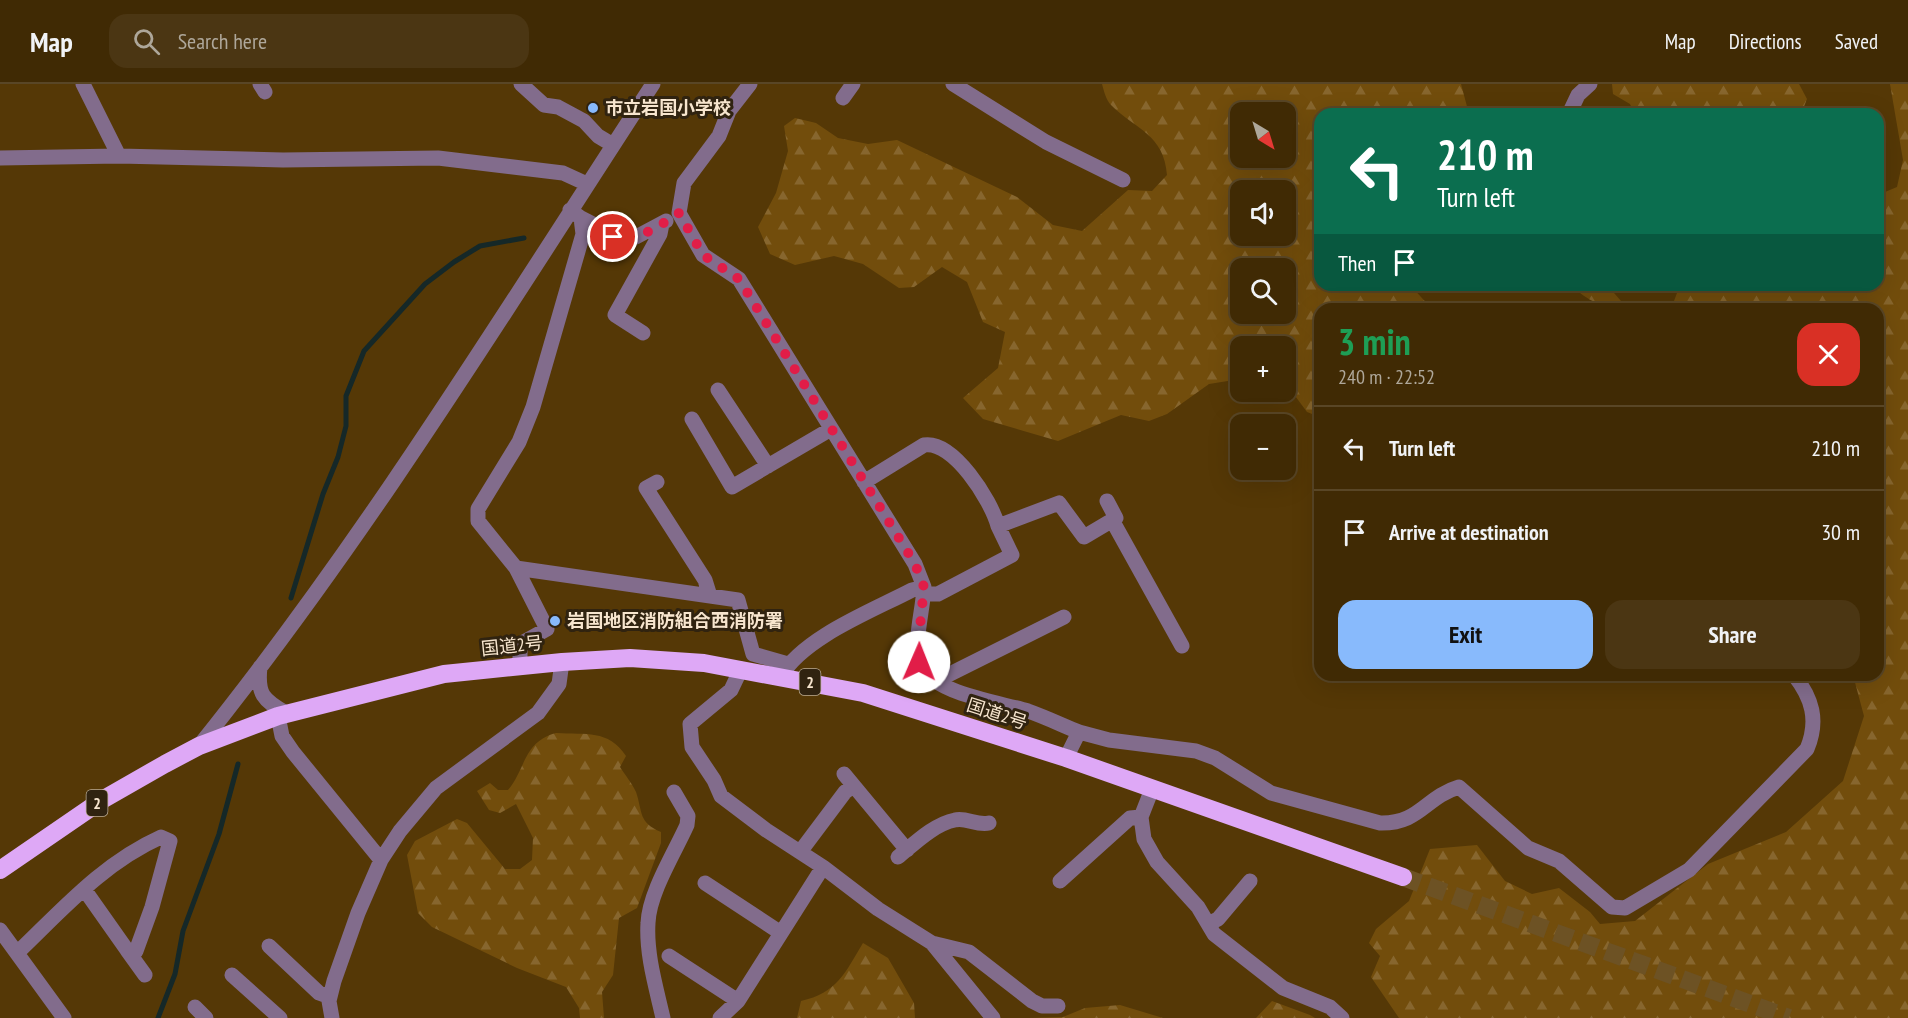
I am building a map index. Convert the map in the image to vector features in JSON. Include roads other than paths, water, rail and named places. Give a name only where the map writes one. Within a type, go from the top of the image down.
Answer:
[{"type":"highway","name":"国道2号","points":[[0,870],[102,800],[199,746],[282,715],[444,675],[562,662],[630,658],[704,663],[741,669],[784,670],[1066,758],[1403,877]]},
{"type":"street","points":[[83,84],[119,156]]},
{"type":"street","points":[[521,84],[544,105],[558,107],[584,121],[598,135],[613,145]]},
{"type":"street","points":[[199,746],[406,465],[576,214],[587,184],[653,84]]},
{"type":"street","points":[[750,84],[729,111],[719,136],[684,183],[679,213],[703,255],[739,279],[915,564],[924,590],[918,647],[919,662],[925,673],[939,683],[956,692],[1027,711],[1079,732],[1109,740],[1196,751],[1215,758],[1271,793],[1380,823],[1397,824],[1410,819],[1446,791],[1459,787],[1528,848],[1559,861],[1612,907],[1625,908],[1689,870],[1807,748],[1813,735],[1814,715],[1808,692],[1799,681]]},
{"type":"street","points":[[843,98],[853,84]]},
{"type":"street","points":[[953,84],[1046,142],[1123,180]]},
{"type":"street","points":[[1572,108],[1578,95],[1590,84]]},
{"type":"street","points":[[0,158],[119,156],[284,160],[438,158],[563,172],[587,184]]},
{"type":"street","points":[[576,214],[622,239],[636,237],[679,213]]},
{"type":"street","points":[[520,666],[520,644],[547,629],[516,568],[478,521],[478,509],[519,442],[533,407],[583,234],[576,214]]},
{"type":"street","points":[[644,333],[615,315],[660,234],[662,224]]},
{"type":"street","points":[[718,390],[768,466]]},
{"type":"street","points":[[692,419],[732,488],[831,429]]},
{"type":"street","points":[[516,568],[738,600],[753,654],[784,670],[806,646],[912,590],[924,590],[938,594],[1012,555],[998,526],[995,514],[972,477],[948,451],[931,444],[924,445],[864,482]]},
{"type":"street","points":[[657,482],[646,488],[705,580],[710,596]]},
{"type":"street","points":[[998,526],[1059,503],[1084,537],[1116,518],[1107,501]]},
{"type":"street","points":[[1112,520],[1182,646]]},
{"type":"street","points":[[939,683],[944,677],[1064,617]]},
{"type":"street","points":[[332,1018],[330,997],[358,913],[381,860],[400,831],[436,788],[538,713],[560,684],[562,662]]},
{"type":"street","points":[[260,666],[258,685],[267,702],[282,715],[282,736],[381,860]]},
{"type":"street","points":[[741,669],[731,690],[690,724],[692,747],[722,796],[878,909],[932,944],[993,1018]]},
{"type":"street","points":[[1066,758],[1079,732]]},
{"type":"street","points":[[800,852],[845,792],[849,780],[902,853],[934,829],[957,819],[982,825],[989,823]]},
{"type":"street","points":[[1152,789],[1141,817],[1144,839],[1157,862],[1191,899],[1223,944],[1283,988],[1330,1007],[1342,1018]]},
{"type":"street","points":[[663,1018],[648,949],[648,921],[653,900],[687,825],[688,816],[674,792]]},
{"type":"street","points":[[1060,881],[1130,818],[1141,817]]},
{"type":"street","points":[[17,952],[110,865],[139,846],[161,837],[170,841],[152,907],[136,951],[127,950]]},
{"type":"street","points":[[720,1018],[738,1001],[823,867]]},
{"type":"street","points":[[1208,924],[1218,919],[1250,881]]},
{"type":"street","points":[[705,883],[781,933]]},
{"type":"street","points":[[84,889],[146,975]]},
{"type":"street","points":[[0,930],[64,1018]]},
{"type":"street","points":[[932,944],[969,952],[1032,1002],[1042,1006],[1058,1006]]},
{"type":"street","points":[[269,946],[319,993],[330,997]]},
{"type":"street","points":[[669,956],[738,1001]]},
{"type":"street","points":[[232,975],[280,1018]]},
{"type":"street","points":[[195,1007],[206,1018]]},
{"type":"waterway","points":[[291,598],[323,494],[338,457],[346,426],[346,396],[364,351],[425,284],[454,262],[480,246],[524,238]]},
{"type":"waterway","points":[[158,1018],[175,974],[183,931],[219,834],[238,764]]},
{"type":"tunnel","points":[[1403,877],[1789,1018]]},
{"type":"place","name":"市立岩国小学校","points":[[593,108]]},
{"type":"place","name":"岩国地区消防組合西消防署","points":[[555,621]]}]
